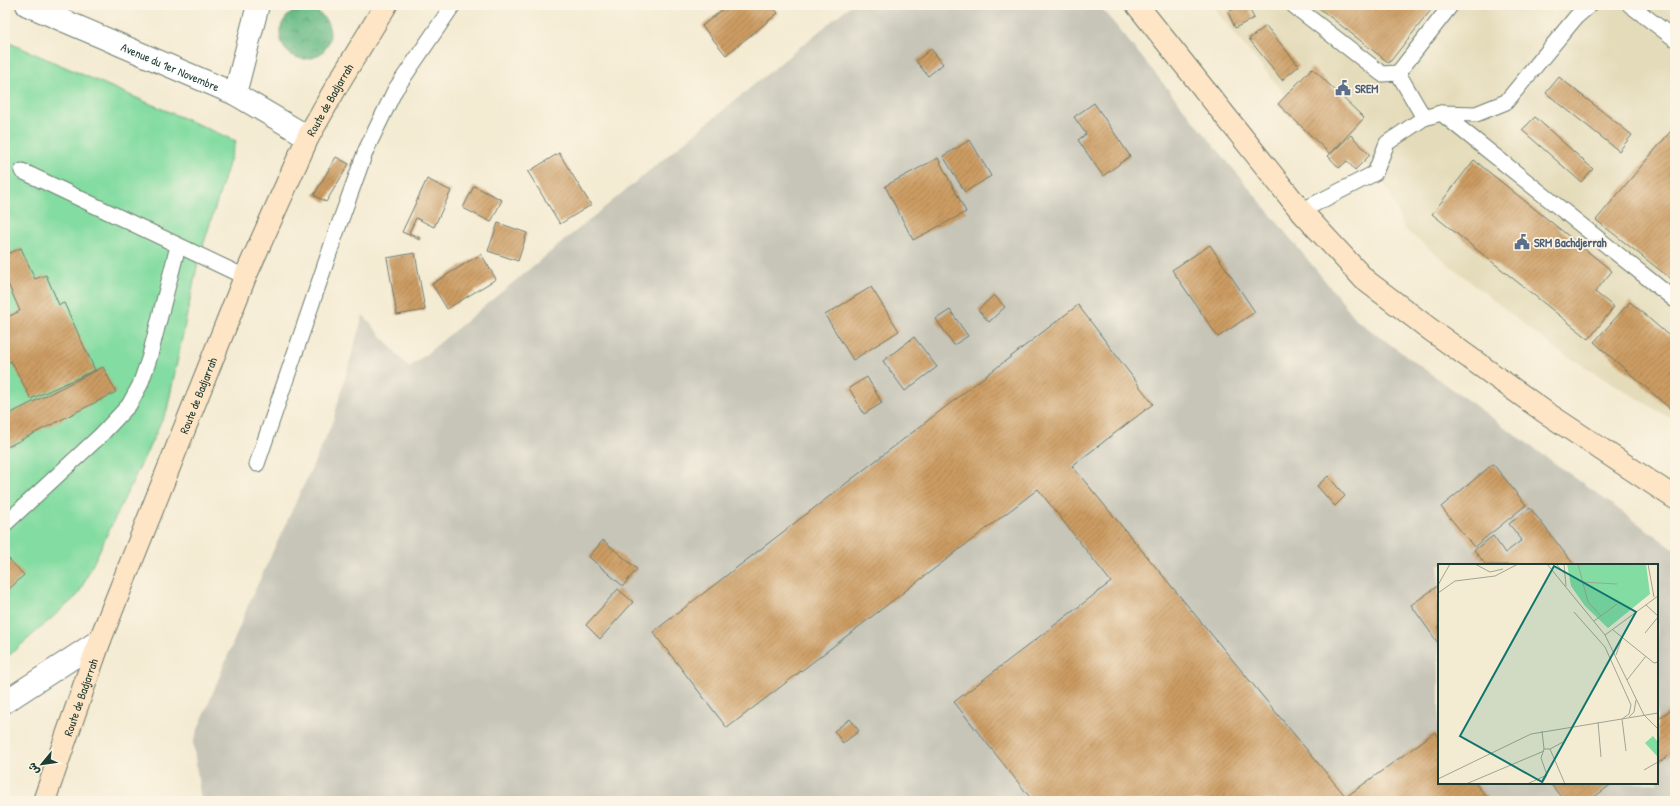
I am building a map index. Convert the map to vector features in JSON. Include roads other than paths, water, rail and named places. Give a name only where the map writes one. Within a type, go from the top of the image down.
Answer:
[{"type":"main road","name":"Route de Badjarrah","points":[[44,801],[100,640],[245,277],[308,137],[339,82],[386,5]]},
{"type":"main road","points":[[1137,5],[1301,211],[1365,280],[1431,330],[1539,407],[1675,498]]},
{"type":"street","name":"Avenue du 1er Novembre","points":[[27,5],[235,94],[308,137]]},
{"type":"street","points":[[235,94],[258,5]]},
{"type":"street","points":[[7,705],[100,640]]},
{"type":"lane","points":[[257,464],[366,150],[395,90],[453,5]]},
{"type":"lane","points":[[1293,5],[1382,74],[1398,73],[1451,5]]},
{"type":"lane","points":[[1301,211],[1375,172],[1387,143],[1424,118],[1441,113],[1476,114],[1506,102],[1576,17],[1590,5]]},
{"type":"lane","points":[[1630,5],[1675,39]]},
{"type":"lane","points":[[1398,73],[1424,118]]},
{"type":"lane","points":[[1441,113],[1675,300]]},
{"type":"lane","points":[[22,171],[245,277]]},
{"type":"lane","points":[[5,524],[100,436],[129,405],[140,385],[150,359],[178,246]]},
{"type":"place","name":"SREM","points":[[1343,88]]},
{"type":"place","name":"SRM Bachdjerrah","points":[[1522,242]]}]
